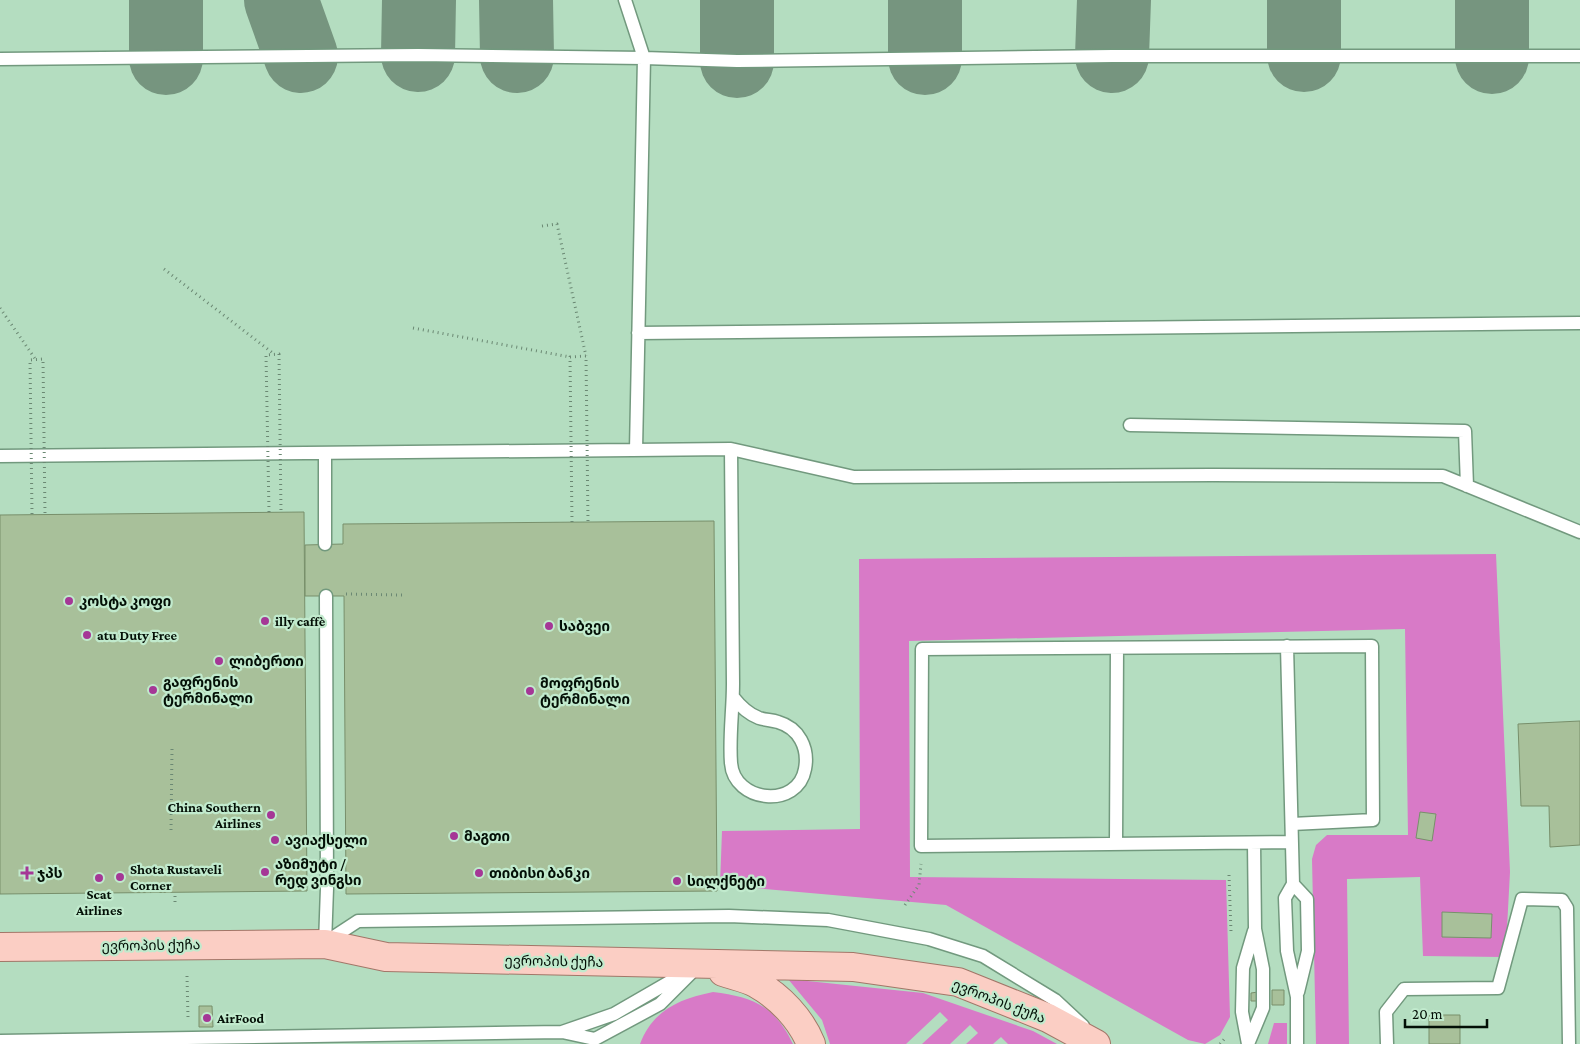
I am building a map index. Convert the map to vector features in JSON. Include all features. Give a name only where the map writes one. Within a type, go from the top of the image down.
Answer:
[{"type":"main road","name":"ევროპის ქუჩა","points":[[0,947],[325,944],[386,957],[853,967],[958,982],[1048,1018],[1096,1044]]},
{"type":"main road","points":[[700,964],[756,983],[786,1007],[805,1029],[811,1044]]},
{"type":"lane","points":[[625,0],[644,58],[636,450]]},
{"type":"lane","points":[[0,59],[418,55],[737,61],[1112,56],[1580,56]]},
{"type":"lane","points":[[638,333],[1580,323]]},
{"type":"lane","points":[[1130,425],[1465,432],[1467,486]]},
{"type":"lane","points":[[731,449],[733,697],[731,764],[734,777],[742,787],[753,794],[765,797],[778,796],[789,791],[799,783],[805,772],[805,747],[800,736],[785,725],[760,719],[750,714],[733,697]]},
{"type":"lane","points":[[0,456],[731,449],[854,478],[1212,475],[1444,476],[1580,532]]},
{"type":"lane","points":[[325,453],[326,544]]},
{"type":"lane","points":[[325,944],[327,888],[326,596]]},
{"type":"lane","points":[[1287,646],[1293,884],[1285,898],[1287,950],[1297,996],[1297,1044]]},
{"type":"lane","points":[[1292,824],[1373,820],[1372,646],[922,649],[920,846],[1292,842]]},
{"type":"lane","points":[[1116,843],[1117,648]]},
{"type":"lane","points":[[1248,1044],[1264,1008],[1263,968],[1255,929],[1254,843]]},
{"type":"lane","points":[[1293,884],[1307,899],[1308,951],[1297,996]]},
{"type":"lane","points":[[1387,1044],[1386,1012],[1404,989],[1498,988],[1522,899],[1562,900],[1567,908],[1574,950],[1569,1044]]},
{"type":"lane","points":[[325,944],[358,921],[729,916],[828,920],[929,939],[983,956],[1055,1000],[1104,1044]]},
{"type":"lane","points":[[1248,1044],[1242,1012],[1243,968],[1255,929]]},
{"type":"lane","points":[[562,1032],[614,1014],[700,964]]},
{"type":"lane","points":[[0,1042],[168,1042],[188,1038],[562,1032],[595,1039],[660,1004],[700,964]]},
{"type":"path","points":[[542,226],[557,224],[586,356],[588,522]]},
{"type":"path","points":[[164,269],[274,354],[278,354],[281,512]]},
{"type":"path","points":[[0,308],[36,360]]},
{"type":"path","points":[[413,328],[570,357],[586,356]]},
{"type":"path","points":[[269,512],[266,354],[274,354]]},
{"type":"path","points":[[570,357],[572,522]]},
{"type":"path","points":[[32,514],[30,360],[43,360],[45,514]]},
{"type":"path","points":[[346,594],[402,595]]},
{"type":"path","points":[[171,830],[172,749]]},
{"type":"path","points":[[905,905],[919,885],[920,846]]},
{"type":"path","points":[[175,892],[175,902]]},
{"type":"path","points":[[187,976],[188,1038]]},
{"type":"shaded area","points":[[1496,554],[1510,872],[1507,928],[1501,957],[1423,956],[1420,877],[1347,879],[1349,1044],[1316,1044],[1312,859],[1316,845],[1327,835],[1408,835],[1405,629],[909,641],[910,877],[1226,880],[1230,1017],[1220,1035],[1205,1044],[1188,1040],[946,905],[720,885],[722,831],[860,829],[859,559]],"holes":[[[1442,912],[1492,914],[1491,938],[1442,937]]]},
{"type":"shaded area","points":[[788,979],[923,993],[1033,1031],[1057,1044],[1008,1044],[1001,1037],[993,1044],[966,1044],[978,1033],[970,1025],[950,1044],[922,1044],[948,1020],[940,1012],[906,1044],[830,1044],[822,1020]]},
{"type":"shaded area","points":[[713,992],[740,997],[761,1006],[779,1021],[793,1044],[640,1044],[645,1032],[660,1014],[689,998]]},
{"type":"shaded area","points":[[1274,1023],[1287,1023],[1287,1044],[1268,1044]]},
{"type":"building","name":"გაფრენის ტერმინალი","points":[[304,512],[307,891],[0,894],[0,515]]},
{"type":"building","name":"მოფრენის ტერმინალი","points":[[714,521],[717,891],[346,894],[344,596],[305,596],[305,545],[343,544],[343,524]]},
{"type":"building","points":[[1580,721],[1580,845],[1550,847],[1549,806],[1521,806],[1518,724]]},
{"type":"building","points":[[1420,812],[1436,814],[1432,841],[1416,838]]},
{"type":"building","points":[[1442,912],[1492,914],[1491,938],[1442,937]]},
{"type":"building","points":[[1272,990],[1284,990],[1284,1005],[1272,1005]]},
{"type":"building","points":[[1258,992],[1258,1001],[1251,1001],[1251,993]]},
{"type":"building","points":[[199,1006],[212,1006],[213,1027],[199,1027]]},
{"type":"building","points":[[1429,1015],[1460,1015],[1460,1044],[1429,1044]]},
{"type":"taxiway","points":[[166,0],[166,58]]},
{"type":"taxiway","points":[[281,0],[301,56]]},
{"type":"taxiway","points":[[418,55],[419,0]]},
{"type":"taxiway","points":[[516,0],[517,56]]},
{"type":"taxiway","points":[[737,0],[737,61]]},
{"type":"taxiway","points":[[925,0],[925,58]]},
{"type":"taxiway","points":[[1112,56],[1114,0]]},
{"type":"taxiway","points":[[1304,0],[1304,55]]},
{"type":"taxiway","points":[[1492,0],[1492,57]]},
{"type":"place","name":"კოსტა კოფი","points":[[69,601]]},
{"type":"place","name":"illy caffè","points":[[265,621]]},
{"type":"place","name":"საბვეი","points":[[549,626]]},
{"type":"place","name":"atu Duty Free","points":[[87,635]]},
{"type":"place","name":"ლიბერთი","points":[[219,661]]},
{"type":"place","name":"გაფრენის ტერმინალი","points":[[153,690]]},
{"type":"place","name":"მოფრენის ტერმინალი","points":[[530,691]]},
{"type":"place","name":"China Southern Airlines","points":[[271,815]]},
{"type":"place","name":"მაგთი","points":[[454,836]]},
{"type":"place","name":"ავიაქსელი","points":[[275,840]]},
{"type":"place","name":"აზიმუტი / რედ ვინგსი","points":[[265,872]]},
{"type":"place","name":"ჯპს","points":[[27,873]]},
{"type":"place","name":"თიბისი ბანკი","points":[[479,873]]},
{"type":"place","name":"Shota Rustaveli Corner","points":[[120,877]]},
{"type":"place","name":"Scat Airlines","points":[[99,878]]},
{"type":"place","name":"სილქნეტი","points":[[677,881]]},
{"type":"place","name":"AirFood","points":[[207,1018]]}]
